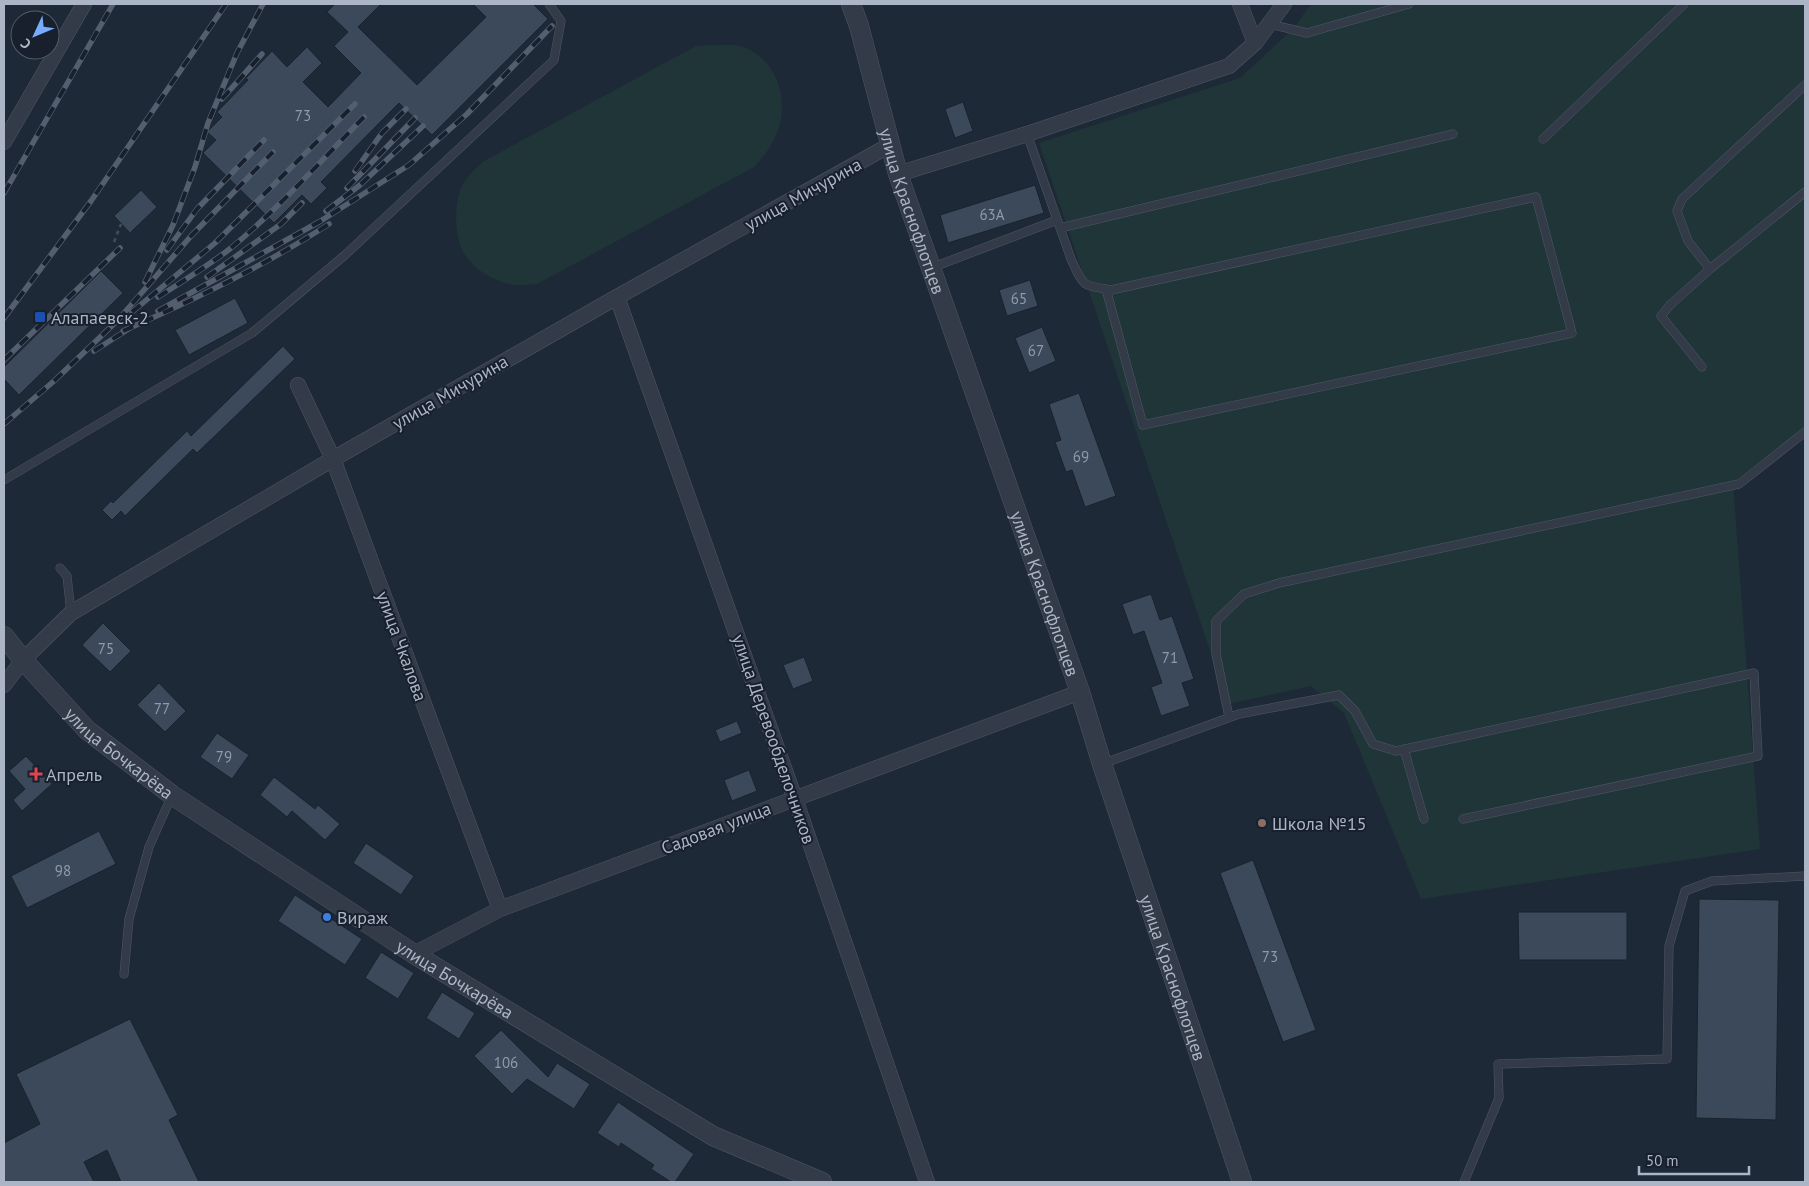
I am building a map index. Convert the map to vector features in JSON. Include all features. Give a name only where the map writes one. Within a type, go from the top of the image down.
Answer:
[{"type":"street","points":[[4,142],[84,4]]},
{"type":"street","name":"улица Краснофлотцев","points":[[851,4],[860,26],[898,174],[1080,692],[1102,764],[1242,1182]]},
{"type":"street","points":[[1240,4],[1255,43]]},
{"type":"street","points":[[898,174],[1027,134],[1229,66],[1255,43],[1284,4]]},
{"type":"street","name":"улица Мичурина","points":[[4,685],[23,660],[71,613],[333,458],[890,145]]},
{"type":"street","name":"улица Деревообделочников","points":[[617,297],[795,799],[927,1182]]},
{"type":"street","name":"улица Чкалова","points":[[298,385],[333,458],[500,909]]},
{"type":"street","name":"улица Бочкарёва","points":[[4,636],[23,660],[87,730],[172,795],[414,954],[713,1136],[822,1182]]},
{"type":"street","name":"Садовая улица","points":[[414,954],[500,909],[1080,692]]},
{"type":"lane","points":[[4,480],[252,333],[345,255],[554,60],[561,21],[549,4]]},
{"type":"lane","points":[[1269,24],[1307,33],[1409,4]]},
{"type":"lane","points":[[1543,139],[1684,4]]},
{"type":"lane","points":[[1710,269],[1688,241],[1677,211],[1682,199],[1805,85]]},
{"type":"lane","points":[[1027,134],[1071,259],[1080,279],[1087,286],[1106,289],[1111,290],[1536,197],[1572,334],[1144,425],[1106,289]]},
{"type":"lane","points":[[1060,228],[1453,134]]},
{"type":"lane","points":[[1702,367],[1661,316],[1670,304],[1710,269],[1805,192]]},
{"type":"lane","points":[[931,268],[1057,220]]},
{"type":"lane","points":[[1230,717],[1216,654],[1216,621],[1244,594],[1279,583],[1739,484],[1805,432]]},
{"type":"lane","points":[[60,568],[67,576],[71,613]]},
{"type":"lane","points":[[1102,764],[1239,714],[1339,695],[1355,711],[1372,744],[1396,751],[1754,673],[1758,756],[1463,819]]},
{"type":"lane","points":[[1404,749],[1424,818]]},
{"type":"lane","points":[[124,974],[129,919],[149,848],[172,795]]},
{"type":"lane","points":[[1464,1182],[1498,1098],[1498,1064],[1667,1058],[1669,946],[1685,891],[1712,881],[1805,876]]},
{"type":"path","points":[[114,242],[121,224]]},
{"type":"green space","points":[[1311,4],[1805,4],[1805,428],[1733,482],[1760,849],[1421,899],[1344,713],[1311,686],[1228,704],[1039,143],[1240,78],[1293,29]]},
{"type":"green space","points":[[737,45],[753,52],[763,60],[772,70],[778,82],[781,95],[782,108],[776,135],[764,156],[754,167],[537,284],[507,284],[480,271],[469,261],[462,249],[457,234],[457,202],[466,180],[484,161],[696,46]]},
{"type":"building","points":[[335,4],[381,4],[358,27],[417,85],[486,17],[473,4],[533,4],[548,19],[432,135],[399,103],[321,182],[327,188],[311,204],[302,195],[274,223],[203,153],[216,140],[207,132],[222,117],[217,112],[248,80],[246,78],[272,51],[287,67],[307,47],[322,63],[303,82],[328,107],[361,73],[334,46],[348,32],[327,12]]},
{"type":"building","points":[[963,102],[973,131],[955,138],[945,109]]},
{"type":"building","points":[[1035,185],[1044,213],[948,243],[940,215]]},
{"type":"building","points":[[141,190],[157,207],[130,233],[114,216]]},
{"type":"building","points":[[101,271],[123,293],[19,395],[4,379],[4,367]]},
{"type":"building","points":[[1030,280],[1038,306],[1007,316],[999,290]]},
{"type":"building","points":[[235,298],[248,323],[189,355],[175,330]]},
{"type":"building","points":[[1042,327],[1056,361],[1029,373],[1015,338]]},
{"type":"building","points":[[283,346],[295,359],[197,453],[193,449],[125,516],[121,511],[112,520],[102,510],[111,501],[113,503],[187,431],[191,436]]},
{"type":"building","points":[[1079,393],[1116,496],[1085,507],[1072,470],[1066,472],[1055,442],[1061,440],[1049,404]]},
{"type":"building","points":[[1151,594],[1160,620],[1172,616],[1194,679],[1182,683],[1190,706],[1161,716],[1151,687],[1162,683],[1144,631],[1133,635],[1122,604]]},
{"type":"building","points":[[103,623],[131,651],[110,672],[82,645]]},
{"type":"building","points":[[804,657],[813,681],[793,689],[783,665]]},
{"type":"building","points":[[159,683],[186,711],[165,732],[137,705]]},
{"type":"building","points":[[737,721],[742,733],[720,742],[715,730]]},
{"type":"building","points":[[217,733],[249,755],[232,779],[200,757]]},
{"type":"building","points":[[26,756],[52,784],[22,811],[13,800],[25,789],[9,771]]},
{"type":"building","points":[[749,770],[757,791],[732,801],[724,780]]},
{"type":"building","points":[[274,777],[315,809],[318,805],[340,824],[325,840],[292,811],[287,817],[260,795]]},
{"type":"building","points":[[99,831],[116,864],[27,908],[11,876]]},
{"type":"building","points":[[366,843],[414,876],[401,895],[353,863]]},
{"type":"building","points":[[1253,860],[1316,1030],[1283,1042],[1220,873]]},
{"type":"building","points":[[295,895],[362,939],[345,965],[278,921]]},
{"type":"building","points":[[1699,899],[1779,900],[1776,1120],[1696,1118]]},
{"type":"building","points":[[1518,912],[1627,912],[1627,960],[1519,960]]},
{"type":"building","points":[[381,952],[414,973],[398,999],[365,978]]},
{"type":"building","points":[[442,992],[475,1013],[459,1039],[426,1018]]},
{"type":"building","points":[[130,1019],[178,1115],[169,1120],[199,1182],[121,1182],[107,1150],[84,1162],[94,1182],[4,1182],[4,1143],[40,1124],[16,1074]]},
{"type":"building","points":[[501,1030],[548,1077],[557,1063],[590,1084],[574,1109],[527,1079],[512,1094],[474,1056]]},
{"type":"building","points":[[618,1102],[694,1154],[675,1182],[671,1182],[651,1169],[654,1165],[621,1143],[619,1147],[597,1133]]},
{"type":"railway","points":[[4,193],[113,4]]},
{"type":"railway","points":[[4,318],[91,201],[226,4]]},
{"type":"railway","points":[[145,282],[173,225],[195,167],[208,123],[237,53],[263,4]]},
{"type":"railway","points":[[158,311],[319,222],[409,165],[467,114],[552,26]]},
{"type":"railway","points":[[222,99],[262,54]]},
{"type":"railway","points":[[132,312],[215,243],[355,104]]},
{"type":"railway","points":[[355,171],[382,133],[406,109]]},
{"type":"railway","points":[[158,297],[213,261],[249,233],[364,117]]},
{"type":"railway","points":[[347,188],[415,118]]},
{"type":"railway","points":[[326,211],[360,185],[423,126]]},
{"type":"railway","points":[[167,250],[197,209],[264,140]]},
{"type":"railway","points":[[4,424],[54,381],[118,320],[191,236],[273,152]]},
{"type":"railway","points":[[207,277],[281,224],[302,203]]},
{"type":"railway","points":[[123,331],[228,282],[329,224]]},
{"type":"railway","points":[[4,360],[120,248]]},
{"type":"railway","points":[[94,351],[130,328]]},
{"type":"place","name":"Алапаевск-2","points":[[40,317]]},
{"type":"place","name":"Апрель","points":[[36,774]]},
{"type":"place","name":"Школа №15","points":[[1262,823]]},
{"type":"place","name":"Вираж","points":[[327,917]]}]
